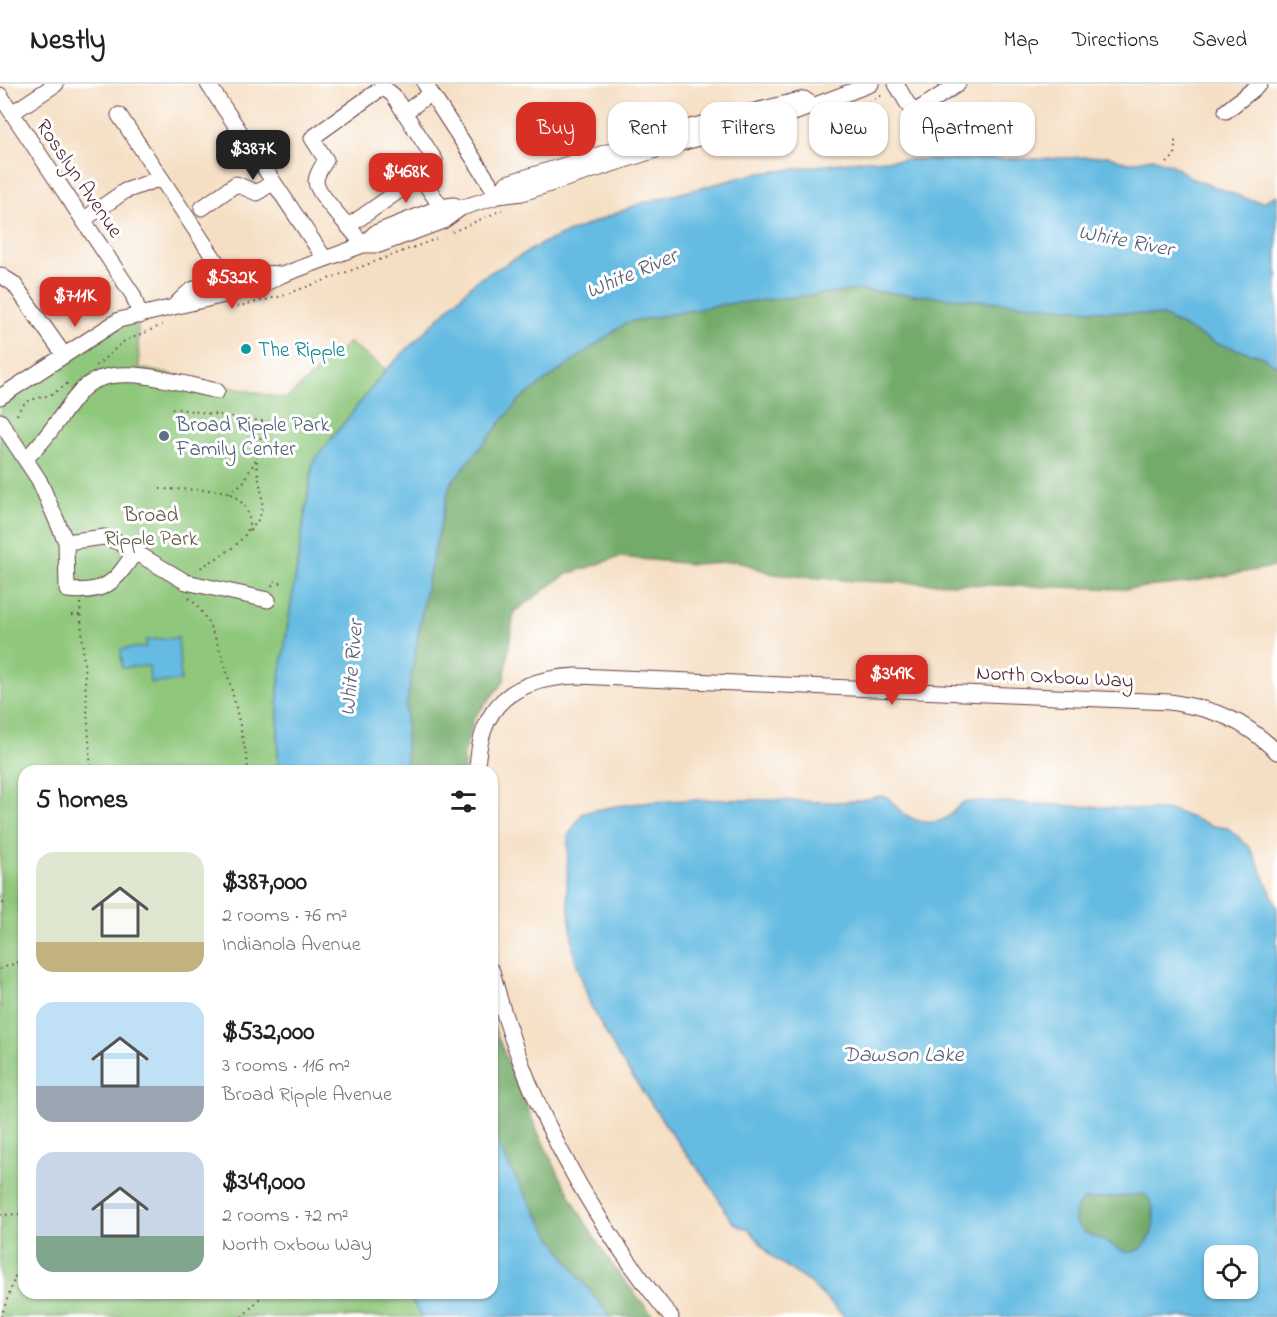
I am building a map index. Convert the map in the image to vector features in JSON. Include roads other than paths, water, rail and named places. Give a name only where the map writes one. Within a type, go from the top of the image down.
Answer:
[{"type":"street","points":[[12,113],[56,84]]},
{"type":"street","points":[[208,84],[325,259]]},
{"type":"street","points":[[350,225],[423,174],[435,160],[387,88],[383,87],[312,138],[326,160],[315,179],[317,190],[350,225],[363,245],[372,247],[442,221],[461,208],[498,196],[509,197],[662,148],[794,113],[871,84]]},
{"type":"street","points":[[897,86],[914,113],[958,84]]},
{"type":"street","points":[[1226,111],[1260,84]]},
{"type":"street","points":[[404,113],[428,88],[498,196]]},
{"type":"street","name":"Rosslyn Avenue","points":[[0,95],[133,295],[140,316]]},
{"type":"street","points":[[119,114],[228,281]]},
{"type":"street","points":[[423,174],[422,179],[441,207]]},
{"type":"street","points":[[83,220],[125,191],[161,178]]},
{"type":"street","points":[[202,208],[236,184],[257,193],[273,182]]},
{"type":"street","points":[[0,397],[119,320],[252,289],[282,275],[363,245],[375,234],[441,207],[461,208]]},
{"type":"street","points":[[174,306],[192,290],[261,273],[276,272],[282,275]]},
{"type":"street","points":[[0,275],[14,284],[64,355]]},
{"type":"street","points":[[26,458],[44,442],[82,389],[99,377],[115,374],[136,375],[217,391]]},
{"type":"street","points":[[0,421],[39,480],[66,542],[67,590],[93,592],[110,584],[135,552]]},
{"type":"street","points":[[66,542],[104,537],[186,582],[268,600]]},
{"type":"street","name":"North Oxbow Way","points":[[477,765],[478,740],[486,722],[500,702],[523,684],[546,678],[577,676],[1170,702],[1207,708],[1228,716],[1262,738],[1277,752]]},
{"type":"street","points":[[498,993],[506,1023],[544,1118],[612,1240],[671,1317]]},
{"type":"water","name":"White River","points":[[1109,156],[1127,163],[1152,158],[1172,165],[1193,179],[1247,199],[1263,202],[1277,195],[1277,366],[1261,356],[1215,343],[1163,316],[858,290],[726,304],[627,322],[520,399],[450,484],[427,583],[406,706],[406,765],[278,765],[278,690],[313,462],[386,370],[477,280],[545,242],[639,204],[754,174],[865,160],[1042,159]]},
{"type":"water","points":[[178,638],[181,681],[150,683],[149,666],[122,668],[121,649],[146,647],[146,640]]},
{"type":"water","name":"Dawson Lake","points":[[879,796],[888,797],[907,816],[923,822],[941,820],[963,803],[982,801],[1174,811],[1213,826],[1228,828],[1249,847],[1277,908],[1277,1317],[845,1317],[811,1284],[771,1256],[749,1229],[738,1226],[730,1219],[711,1186],[619,1057],[590,1004],[574,955],[567,892],[568,836],[583,813],[628,804],[700,800],[852,801]],"holes":[[[1144,1194],[1150,1200],[1153,1208],[1153,1228],[1145,1245],[1138,1250],[1126,1252],[1091,1236],[1084,1232],[1075,1221],[1077,1207],[1084,1200]]]},
{"type":"water","points":[[498,1144],[546,1228],[576,1273],[610,1317],[422,1317],[411,1299],[498,1299]]},
{"type":"place","name":"The Ripple","points":[[246,349]]},
{"type":"place","name":"Broad Ripple Park Family Center","points":[[164,436]]},
{"type":"park label","name":"Broad Ripple Park","points":[[151,526]]}]
